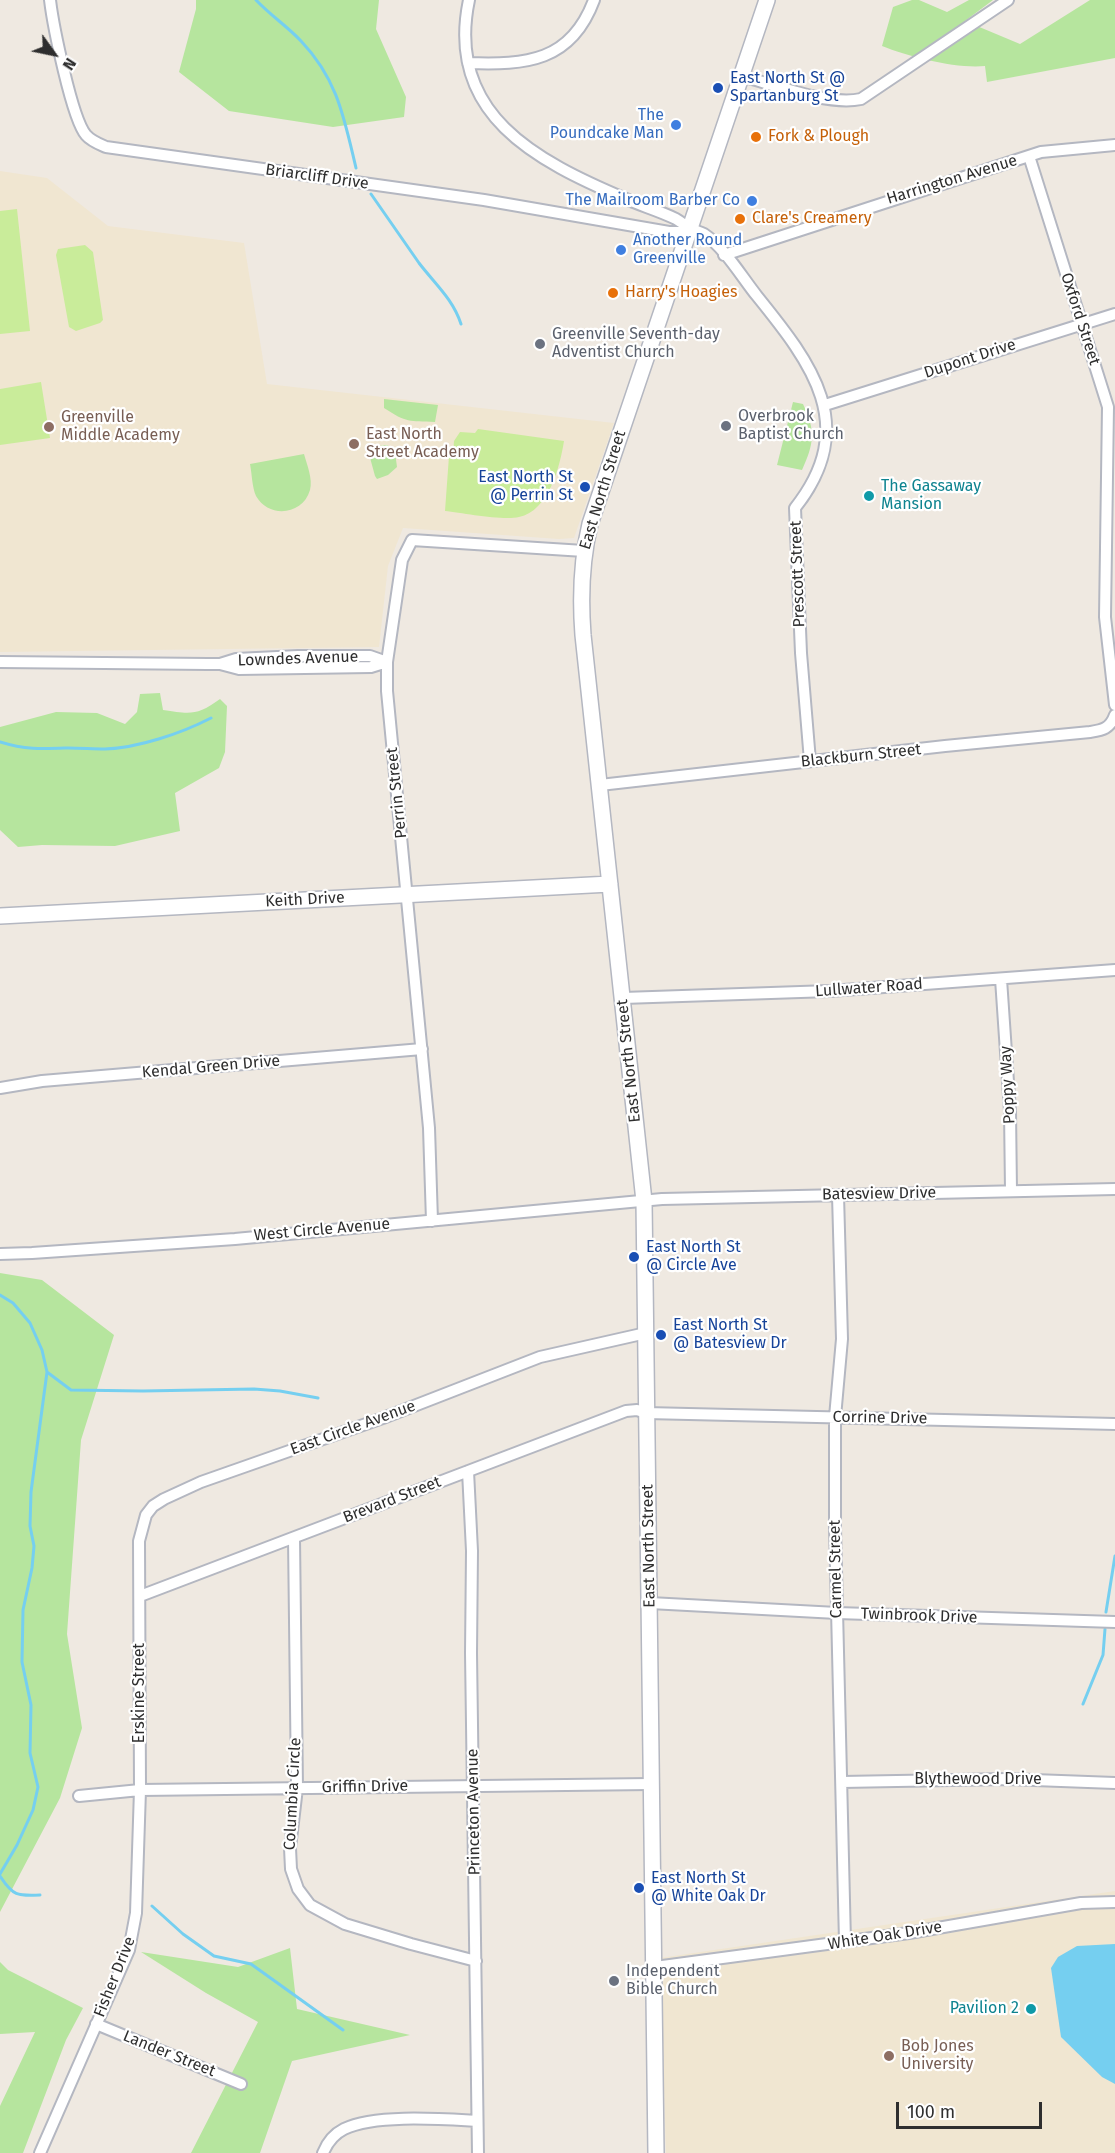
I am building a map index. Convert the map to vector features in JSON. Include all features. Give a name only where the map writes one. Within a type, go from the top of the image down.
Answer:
[{"type":"main road","name":"East North Street","points":[[656,2153],[644,1202],[580,586],[584,551],[606,477],[767,0]]},
{"type":"main road","name":"Keith Drive","points":[[0,916],[610,884]]},
{"type":"street","name":"Briarcliff Drive","points":[[50,0],[71,97],[79,122],[87,136],[106,147],[484,200],[669,232],[680,232],[690,228]]},
{"type":"street","name":"Prescott Street","points":[[469,0],[464,36],[468,63],[483,102],[495,119],[521,143],[555,165],[677,220],[709,238],[770,311],[798,351],[825,405],[827,434],[825,448],[812,481],[795,508],[801,653],[810,761]]},
{"type":"street","points":[[468,63],[520,63],[549,55],[575,33],[594,0]]},
{"type":"street","points":[[742,76],[833,101],[861,99],[1008,0]]},
{"type":"street","name":"Harrington Avenue","points":[[724,255],[1041,152],[1115,145]]},
{"type":"street","name":"Oxford Street","points":[[1029,156],[1108,407],[1111,491],[1105,591],[1115,705]]},
{"type":"street","name":"Dupont Drive","points":[[825,405],[1115,314]]},
{"type":"street","name":"Perrin Street","points":[[432,1221],[429,1128],[387,690],[387,662],[402,560],[412,540],[584,551]]},
{"type":"street","name":"Lowndes Avenue","points":[[220,664],[236,659],[298,656],[370,656],[387,662]]},
{"type":"street","name":"Lowndes Avenue","points":[[0,662],[220,664],[239,669],[371,667],[387,662]]},
{"type":"street","name":"Blackburn Street","points":[[600,785],[1105,730],[1115,715]]},
{"type":"street","name":"Lullwater Road","points":[[623,998],[830,991],[1115,970]]},
{"type":"street","name":"Poppy Way","points":[[1001,979],[1010,1111],[1011,1191]]},
{"type":"street","name":"Kendal Green Drive","points":[[0,1089],[42,1081],[422,1049]]},
{"type":"street","name":"Batesview Drive","points":[[644,1202],[662,1199],[1115,1189]]},
{"type":"street","name":"Carmel Street","points":[[838,1195],[842,1339],[835,1417],[842,1886],[845,1942]]},
{"type":"street","name":"West Circle Avenue","points":[[0,1254],[235,1239],[644,1202]]},
{"type":"street","name":"East Circle Avenue","points":[[140,1596],[140,1533],[146,1515],[164,1498],[201,1482],[383,1418],[540,1357],[646,1333]]},
{"type":"street","name":"Brevard Street","points":[[140,1596],[626,1411],[637,1410],[646,1413]]},
{"type":"street","name":"Corrine Drive","points":[[646,1413],[1115,1424]]},
{"type":"street","name":"Princeton Avenue","points":[[468,1471],[472,1551],[471,1653],[478,2153]]},
{"type":"street","name":"Columbia Circle","points":[[294,1538],[297,1788],[290,1848],[291,1869],[298,1889],[310,1905],[334,1919],[411,1944],[476,1961]]},
{"type":"street","name":"Erskine Street","points":[[140,1596],[140,1790]]},
{"type":"street","name":"Twinbrook Drive","points":[[650,1603],[837,1614],[1115,1622]]},
{"type":"street","name":"Blythewood Drive","points":[[842,1782],[1007,1779],[1115,1783]]},
{"type":"street","name":"Griffin Drive","points":[[79,1796],[140,1790],[651,1784]]},
{"type":"street","name":"Fisher Drive","points":[[40,2153],[129,1950],[138,1896],[140,1790]]},
{"type":"street","name":"White Oak Drive","points":[[655,1967],[845,1942],[1082,1903],[1115,1902]]},
{"type":"street","name":"Lander Street","points":[[96,2024],[241,2084]]},
{"type":"street","points":[[323,2153],[331,2139],[344,2129],[374,2122],[429,2119],[477,2121]]},
{"type":"shaded area","name":"East North Street Academy","points":[[0,171],[47,178],[108,226],[244,243],[267,384],[614,423],[574,538],[559,539],[403,528],[388,566],[379,647],[0,652]]},
{"type":"shaded area","name":"Bob Jones University","points":[[1115,1891],[1115,2153],[666,2153],[660,1958]]},
{"type":"green space","points":[[196,0],[379,0],[376,29],[406,97],[404,117],[333,127],[229,111],[179,72],[196,9]]},
{"type":"green space","points":[[912,0],[919,0],[947,12],[969,0],[993,0],[965,21],[1020,44],[1090,0],[1115,0],[1115,58],[987,82],[985,66],[961,66],[933,61],[882,46],[893,7]]},
{"type":"green space","points":[[17,209],[30,331],[0,334],[0,211]]},
{"type":"green space","points":[[85,245],[93,252],[103,320],[76,331],[69,327],[56,255],[58,249]]},
{"type":"green space","points":[[41,382],[50,438],[0,445],[0,389]]},
{"type":"green space","points":[[384,399],[438,405],[435,422],[403,419],[384,408]]},
{"type":"green space","points":[[793,402],[803,404],[812,430],[809,453],[802,470],[777,465]]},
{"type":"green space","points":[[478,429],[564,441],[560,463],[551,486],[538,506],[529,513],[519,517],[504,518],[445,511],[449,456],[453,455],[454,441],[460,432],[475,433]]},
{"type":"green space","points":[[387,445],[395,452],[397,467],[388,475],[377,479],[369,454],[379,446]]},
{"type":"green space","points":[[304,454],[311,481],[310,490],[300,505],[293,509],[277,511],[262,503],[256,496],[250,464]]},
{"type":"green space","points":[[160,693],[163,710],[199,711],[220,699],[227,706],[225,752],[219,768],[175,793],[180,831],[115,846],[18,847],[0,830],[0,727],[56,712],[97,713],[125,724],[137,712],[140,694]]},
{"type":"green space","points":[[0,1273],[42,1280],[114,1335],[81,1440],[67,1634],[82,1728],[60,1798],[0,1912]]},
{"type":"green space","points":[[290,1948],[297,2009],[410,2035],[292,2061],[260,2153],[191,2153],[258,2022],[206,1993],[141,1952],[238,1967]]},
{"type":"green space","points":[[0,1962],[8,1970],[83,2008],[66,2040],[23,2153],[0,2153],[0,2106],[35,2032],[0,2034]]},
{"type":"water","points":[[1115,1944],[1115,2084],[1102,2077],[1061,2037],[1051,1968],[1058,1957],[1077,1946]]},
{"type":"waterway","points":[[256,0],[301,41],[324,70],[338,100],[356,168]]},
{"type":"waterway","points":[[371,194],[419,263],[448,299],[461,324]]},
{"type":"waterway","points":[[0,742],[34,748],[118,748],[160,739],[211,718]]},
{"type":"waterway","points":[[0,1295],[13,1303],[30,1323],[42,1350],[47,1372],[31,1492],[30,1526],[34,1546],[32,1568],[23,1610],[22,1662],[31,1705],[30,1753],[38,1787],[33,1810],[17,1845],[0,1874]]},
{"type":"waterway","points":[[47,1372],[71,1390],[254,1389],[318,1398]]},
{"type":"waterway","points":[[1106,1612],[1115,1556]]},
{"type":"waterway","points":[[1083,1704],[1103,1655],[1105,1629]]},
{"type":"waterway","points":[[0,1876],[8,1888],[16,1893],[40,1895]]},
{"type":"waterway","points":[[152,1906],[183,1934],[214,1956],[251,1964],[343,2030]]},
{"type":"place","name":"East North St @ Spartanburg St","points":[[718,88]]},
{"type":"place","name":"The Poundcake Man","points":[[676,125]]},
{"type":"place","name":"Fork & Plough","points":[[756,137]]},
{"type":"place","name":"The Mailroom Barber Co","points":[[752,201]]},
{"type":"place","name":"Clare's Creamery","points":[[740,219]]},
{"type":"place","name":"Another Round Greenville","points":[[621,250]]},
{"type":"place","name":"Harry's Hoagies","points":[[613,293]]},
{"type":"place","name":"Greenville Seventh-day Adventist Church","points":[[540,344]]},
{"type":"place","name":"Overbrook Baptist Church","points":[[726,426]]},
{"type":"place","name":"Greenville Middle Academy","points":[[49,427]]},
{"type":"place","name":"East North Street Academy","points":[[354,444]]},
{"type":"place","name":"East North St @ Perrin St","points":[[585,487]]},
{"type":"place","name":"The Gassaway Mansion","points":[[869,496]]},
{"type":"place","name":"East North St @ Circle Ave","points":[[634,1257]]},
{"type":"place","name":"East North St @ Batesview Dr","points":[[661,1335]]},
{"type":"place","name":"East North St @ White Oak Dr","points":[[639,1888]]},
{"type":"place","name":"Independent Bible Church","points":[[614,1981]]},
{"type":"place","name":"Pavilion 2","points":[[1031,2009]]},
{"type":"place","name":"Bob Jones University","points":[[889,2056]]}]
